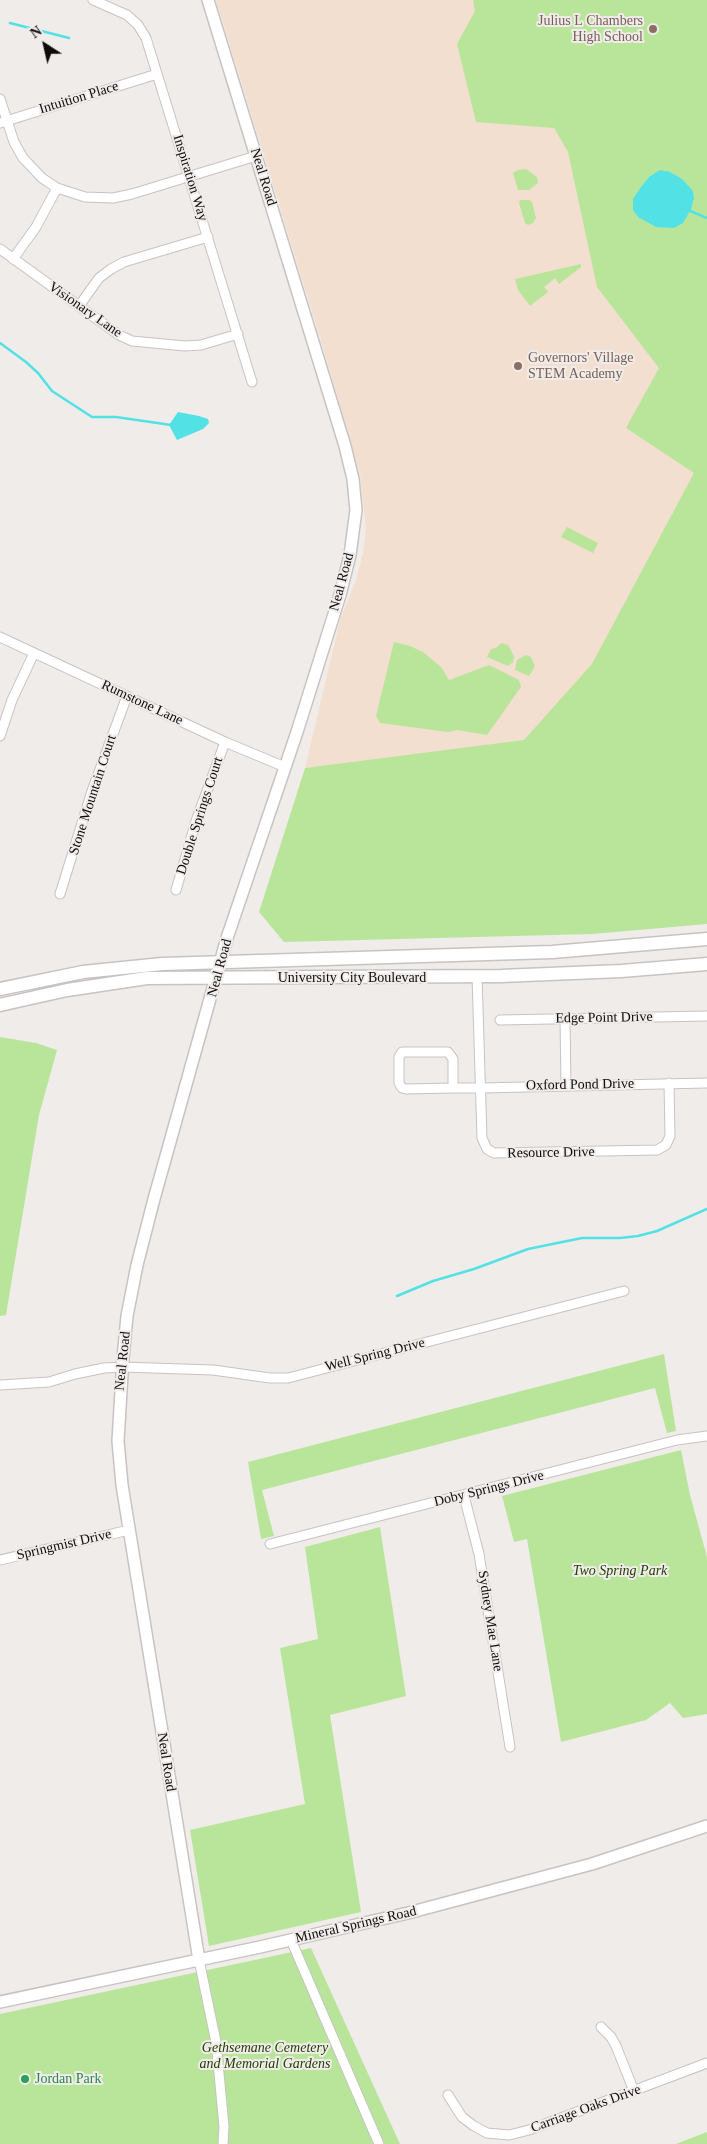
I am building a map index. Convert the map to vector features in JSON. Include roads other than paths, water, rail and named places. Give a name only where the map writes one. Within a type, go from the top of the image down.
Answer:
[{"type":"main road","name":"University City Boulevard","points":[[0,989],[62,976],[117,968],[221,962],[321,961],[552,952],[707,939]]},
{"type":"main road","name":"University City Boulevard","points":[[0,1005],[67,990],[147,978],[477,976],[621,971],[707,964]]},
{"type":"street","name":"Inspiration Way","points":[[93,0],[126,15],[138,25],[146,38],[252,382]]},
{"type":"street","name":"Neal Road","points":[[199,1960],[122,1485],[118,1441],[127,1316],[137,1265],[244,883],[285,767],[347,569],[355,526],[356,506],[353,479],[345,446],[208,0]]},
{"type":"street","name":"Intuition Place","points":[[3,122],[157,74]]},
{"type":"street","points":[[0,99],[3,122],[23,158],[42,178],[58,188],[84,197],[113,198],[132,194],[256,156]]},
{"type":"street","points":[[13,259],[36,227],[58,188]]},
{"type":"street","points":[[79,306],[99,278],[111,269],[124,262],[208,236]]},
{"type":"street","name":"Visionary Lane","points":[[0,249],[119,335],[132,341],[185,346],[201,345],[238,334]]},
{"type":"street","name":"Rumstone Lane","points":[[0,637],[225,742],[285,767]]},
{"type":"street","points":[[0,736],[12,700],[34,653]]},
{"type":"street","name":"Stone Mountain Court","points":[[60,894],[92,791],[127,696]]},
{"type":"street","name":"Double Springs Court","points":[[176,890],[196,822],[225,742]]},
{"type":"street","name":"Resource Drive","points":[[477,976],[482,1138],[486,1149],[499,1154],[657,1150],[666,1144],[670,1136],[669,1084]]},
{"type":"street","name":"Edge Point Drive","points":[[500,1020],[707,1016]]},
{"type":"street","points":[[565,1019],[566,1086]]},
{"type":"street","name":"Oxford Pond Drive","points":[[453,1088],[453,1059],[448,1052],[402,1052],[398,1057],[399,1083],[402,1088],[406,1089],[707,1083]]},
{"type":"street","name":"Well Spring Drive","points":[[0,1384],[49,1382],[104,1368],[122,1367],[213,1370],[270,1378],[288,1378],[624,1291]]},
{"type":"street","name":"Doby Springs Drive","points":[[270,1544],[464,1496],[677,1440],[707,1436]]},
{"type":"street","name":"Sydney Mae Lane","points":[[464,1496],[479,1554],[510,1747]]},
{"type":"street","name":"Springmist Drive","points":[[0,1560],[129,1530]]},
{"type":"street","name":"Mineral Springs Road","points":[[0,2002],[291,1940],[534,1881],[707,1826]]},
{"type":"street","points":[[291,1940],[379,2144]]},
{"type":"street","points":[[199,1960],[216,2042],[224,2126],[223,2144]]},
{"type":"street","points":[[601,2027],[611,2037],[616,2046],[634,2091]]},
{"type":"street","name":"Carriage Oaks Drive","points":[[448,2095],[462,2117],[474,2126],[487,2133],[509,2135],[529,2130],[707,2063]]},
{"type":"water","points":[[660,170],[670,172],[682,179],[693,191],[694,198],[691,209],[683,223],[674,228],[656,227],[638,217],[633,210],[633,199],[641,187],[649,177]]},
{"type":"water","points":[[178,412],[208,419],[209,423],[203,429],[177,440],[169,425]]},
{"type":"waterway","points":[[10,23],[69,38]]},
{"type":"waterway","points":[[688,210],[707,218]]},
{"type":"waterway","points":[[0,343],[38,373],[52,391],[92,417],[116,417],[171,425]]},
{"type":"waterway","points":[[397,1296],[433,1281],[474,1269],[528,1249],[582,1238],[638,1236],[657,1231],[707,1209]]},
{"type":"place","name":"Julius L Chambers High School","points":[[653,29]]},
{"type":"place","name":"Governors' Village STEM Academy","points":[[518,366]]},
{"type":"place","name":"Jordan Park","points":[[25,2079]]},
{"type":"park label","name":"Two Spring Park","points":[[620,1571]]},
{"type":"park label","name":"Gethsemane Cemetery and Memorial Gardens","points":[[265,2056]]}]
